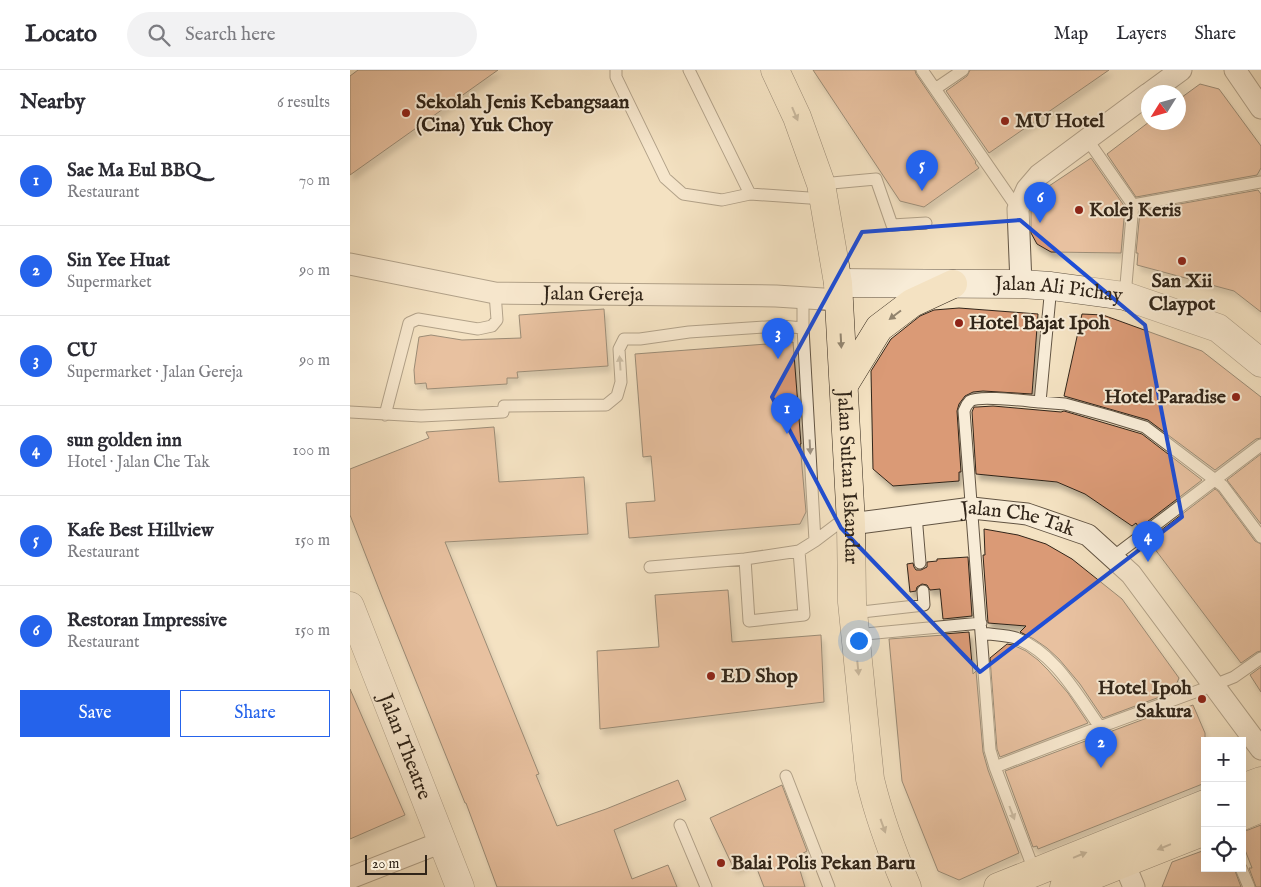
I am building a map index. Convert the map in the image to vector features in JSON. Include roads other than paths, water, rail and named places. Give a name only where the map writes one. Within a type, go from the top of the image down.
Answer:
[{"type":"main road","name":"Jalan Sultan Iskandar","points":[[775,70],[797,117],[823,191],[839,291],[851,519],[852,602],[870,779],[882,826],[907,887]]},
{"type":"main road","points":[[844,385],[879,328],[912,303],[953,284]]},
{"type":"main road","points":[[1246,787],[1261,781]]},
{"type":"main road","points":[[998,887],[1201,806]]},
{"type":"main road","points":[[1246,814],[1261,808]]},
{"type":"main road","points":[[1064,887],[1129,875],[1201,833]]},
{"type":"street","points":[[1161,85],[1181,70]]},
{"type":"street","points":[[1235,70],[1261,108]]},
{"type":"street","points":[[1021,284],[1018,209],[1027,189],[1038,175],[1141,100]]},
{"type":"street","name":"Jalan Gereja","points":[[350,264],[495,293],[803,297],[839,291]]},
{"type":"street","name":"Jalan Ali Pichay","points":[[839,291],[953,284],[1021,284],[1125,296],[1218,328],[1261,363]]},
{"type":"street","name":"Jalan Che Tak","points":[[851,519],[916,515],[972,508],[1026,514],[1088,535],[1131,574],[1261,749]]},
{"type":"street","name":"Jalan Theatre","points":[[350,606],[460,887]]},
{"type":"street","points":[[350,878],[442,842]]},
{"type":"lane","points":[[616,70],[616,77],[666,178],[683,194],[722,200],[750,194],[823,191],[876,179],[892,225],[926,223]]},
{"type":"lane","points":[[689,70],[750,194]]},
{"type":"lane","points":[[922,70],[1018,209]]},
{"type":"lane","points":[[935,89],[963,70]]},
{"type":"lane","points":[[1088,139],[1133,204],[1125,296]]},
{"type":"lane","points":[[1133,204],[1261,182]]},
{"type":"lane","points":[[1040,402],[1051,286]]},
{"type":"lane","points":[[386,415],[409,324],[418,319],[478,329],[492,326],[497,320],[495,293]]},
{"type":"lane","points":[[803,297],[803,328],[815,541]]},
{"type":"lane","points":[[350,412],[421,416],[503,412],[504,406],[606,405],[617,396],[621,382],[619,349],[624,339],[640,339],[689,332],[781,326],[803,328]]},
{"type":"lane","points":[[1035,873],[990,750],[964,411],[966,405],[971,400],[982,399],[1074,406],[1145,427],[1223,486],[1261,537]]},
{"type":"lane","points":[[1113,557],[1261,445]]},
{"type":"lane","points":[[916,515],[920,563]]},
{"type":"lane","points":[[650,567],[745,559],[799,551],[851,519]]},
{"type":"lane","points":[[745,559],[749,621],[804,615],[799,551]]},
{"type":"lane","points":[[854,624],[924,605],[923,591]]},
{"type":"lane","points":[[854,624],[981,628],[1032,645],[1048,658],[1066,679],[1100,727]]},
{"type":"lane","points":[[995,767],[1234,677],[1261,658]]},
{"type":"lane","points":[[786,776],[829,887]]},
{"type":"lane","points":[[680,825],[706,887]]},
{"type":"lane","points":[[1242,872],[1248,887]]},
{"type":"place","name":"Sekolah Jenis Kebangsaan (Cina) Yuk Choy","points":[[406,113]]},
{"type":"place","name":"MU Hotel","points":[[1005,121]]},
{"type":"place","name":"Kafe Best Hillview","points":[[922,191]]},
{"type":"place","name":"Kolej Keris","points":[[1079,210]]},
{"type":"place","name":"Restoran Impressive","points":[[1040,223]]},
{"type":"place","name":"San Xii Claypot","points":[[1182,261]]},
{"type":"place","name":"Hotel Bajat Ipoh","points":[[959,323]]},
{"type":"place","name":"CU","points":[[778,359]]},
{"type":"place","name":"Hotel Paradise","points":[[1236,397]]},
{"type":"place","name":"Sae Ma Eul BBQ","points":[[787,434]]},
{"type":"place","name":"sun golden inn","points":[[1148,562]]},
{"type":"place","name":"ED Shop","points":[[711,676]]},
{"type":"place","name":"Hotel Ipoh Sakura","points":[[1202,699]]},
{"type":"place","name":"Sin Yee Huat","points":[[1101,768]]},
{"type":"place","name":"Balai Polis Pekan Baru","points":[[721,863]]}]
